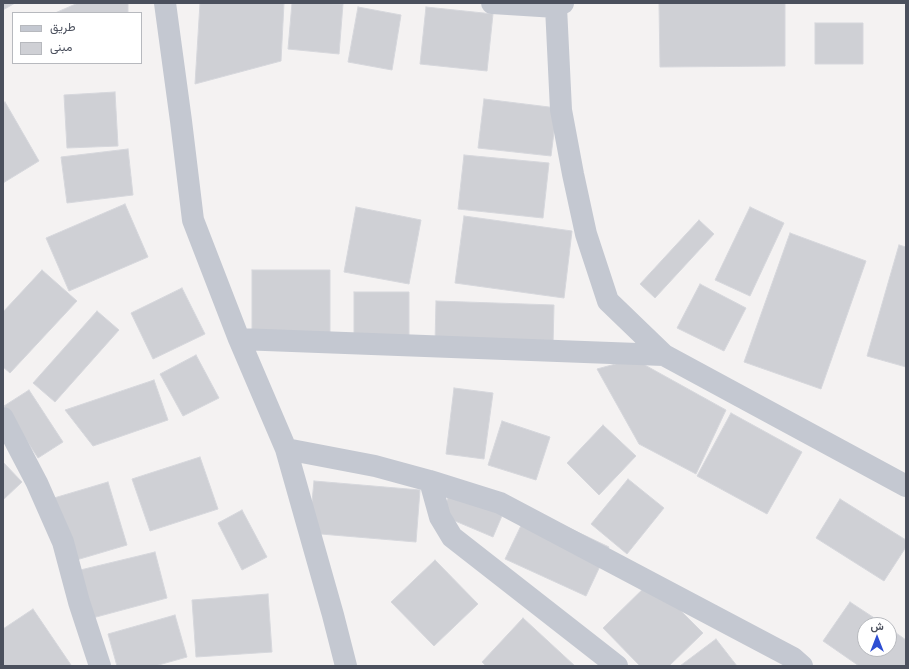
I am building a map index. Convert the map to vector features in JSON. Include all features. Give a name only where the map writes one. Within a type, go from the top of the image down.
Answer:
[{"type":"street","points":[[164,3],[181,121],[193,220],[239,339],[286,449],[346,666]]},
{"type":"street","points":[[492,3],[560,5],[562,110],[573,174],[586,234],[608,302],[664,355],[906,486]]},
{"type":"street","points":[[239,339],[664,355]]},
{"type":"street","points":[[3,418],[37,483],[63,542],[79,602],[100,666]]},
{"type":"street","points":[[286,449],[376,466],[500,503],[793,658],[802,666]]},
{"type":"street","points":[[430,481],[440,518],[452,537],[617,666]]},
{"type":"building","points":[[3,3],[15,3],[3,10]]},
{"type":"building","points":[[78,3],[128,3],[128,12],[57,12]]},
{"type":"building","points":[[200,3],[284,3],[281,61],[195,84]]},
{"type":"building","points":[[292,3],[343,4],[339,54],[288,49]]},
{"type":"building","points":[[659,3],[785,3],[785,66],[660,67]]},
{"type":"building","points":[[358,7],[401,15],[392,70],[348,62]]},
{"type":"building","points":[[426,7],[493,14],[487,71],[420,64]]},
{"type":"building","points":[[815,23],[863,23],[863,64],[815,64]]},
{"type":"building","points":[[115,92],[118,146],[67,148],[64,95]]},
{"type":"building","points":[[484,99],[557,108],[551,156],[478,148]]},
{"type":"building","points":[[5,102],[39,161],[3,183],[3,103]]},
{"type":"building","points":[[128,149],[133,195],[67,203],[61,157]]},
{"type":"building","points":[[464,155],[549,163],[543,218],[458,209]]},
{"type":"building","points":[[125,204],[148,257],[69,291],[46,238]]},
{"type":"building","points":[[356,207],[421,220],[409,284],[344,272]]},
{"type":"building","points":[[750,207],[784,223],[750,296],[715,280]]},
{"type":"building","points":[[464,216],[572,231],[564,298],[455,283]]},
{"type":"building","points":[[699,220],[714,234],[655,298],[640,284]]},
{"type":"building","points":[[790,233],[866,261],[821,389],[744,362]]},
{"type":"building","points":[[899,245],[906,247],[906,367],[867,356]]},
{"type":"building","points":[[42,270],[77,301],[10,373],[3,367],[3,312]]},
{"type":"building","points":[[252,270],[330,270],[330,336],[252,336]]},
{"type":"building","points":[[700,284],[746,308],[724,351],[677,328]]},
{"type":"building","points":[[182,288],[205,334],[153,359],[131,313]]},
{"type":"building","points":[[354,292],[409,292],[409,339],[354,339]]},
{"type":"building","points":[[436,301],[554,305],[553,346],[435,343]]},
{"type":"building","points":[[97,311],[119,330],[55,402],[33,383]]},
{"type":"building","points":[[196,355],[219,398],[183,416],[160,374]]},
{"type":"building","points":[[634,359],[726,410],[696,474],[639,444],[597,369]]},
{"type":"building","points":[[154,380],[168,420],[93,446],[65,410]]},
{"type":"building","points":[[454,388],[493,393],[484,459],[446,454]]},
{"type":"building","points":[[29,390],[63,442],[38,458],[4,406]]},
{"type":"building","points":[[731,413],[802,452],[767,514],[697,476]]},
{"type":"building","points":[[502,421],[550,437],[536,480],[488,465]]},
{"type":"building","points":[[603,425],[636,456],[599,495],[567,463]]},
{"type":"building","points":[[200,457],[218,509],[150,531],[132,479]]},
{"type":"building","points":[[3,462],[22,482],[3,500]]},
{"type":"building","points":[[628,479],[664,508],[627,554],[591,524]]},
{"type":"building","points":[[314,481],[420,490],[416,542],[309,533]]},
{"type":"building","points":[[108,482],[127,545],[73,561],[54,498]]},
{"type":"building","points":[[452,488],[504,511],[493,537],[441,515]]},
{"type":"building","points":[[840,499],[906,540],[906,547],[884,581],[816,538]]},
{"type":"building","points":[[529,509],[609,547],[586,596],[505,559]]},
{"type":"building","points":[[242,510],[267,557],[242,570],[218,523]]},
{"type":"building","points":[[155,552],[167,598],[85,620],[72,572]]},
{"type":"building","points":[[435,560],[478,604],[434,646],[391,602]]},
{"type":"building","points":[[651,581],[703,633],[669,666],[640,666],[603,628]]},
{"type":"building","points":[[268,594],[272,652],[196,657],[192,600]]},
{"type":"building","points":[[850,602],[873,617],[857,617],[857,657],[897,657],[897,634],[906,640],[906,666],[859,666],[823,641]]},
{"type":"building","points":[[33,609],[71,665],[3,666],[3,629]]},
{"type":"building","points":[[175,615],[187,657],[155,666],[117,666],[108,634]]},
{"type":"building","points":[[523,618],[575,666],[486,666],[482,662]]},
{"type":"building","points":[[716,639],[737,666],[680,666]]}]
